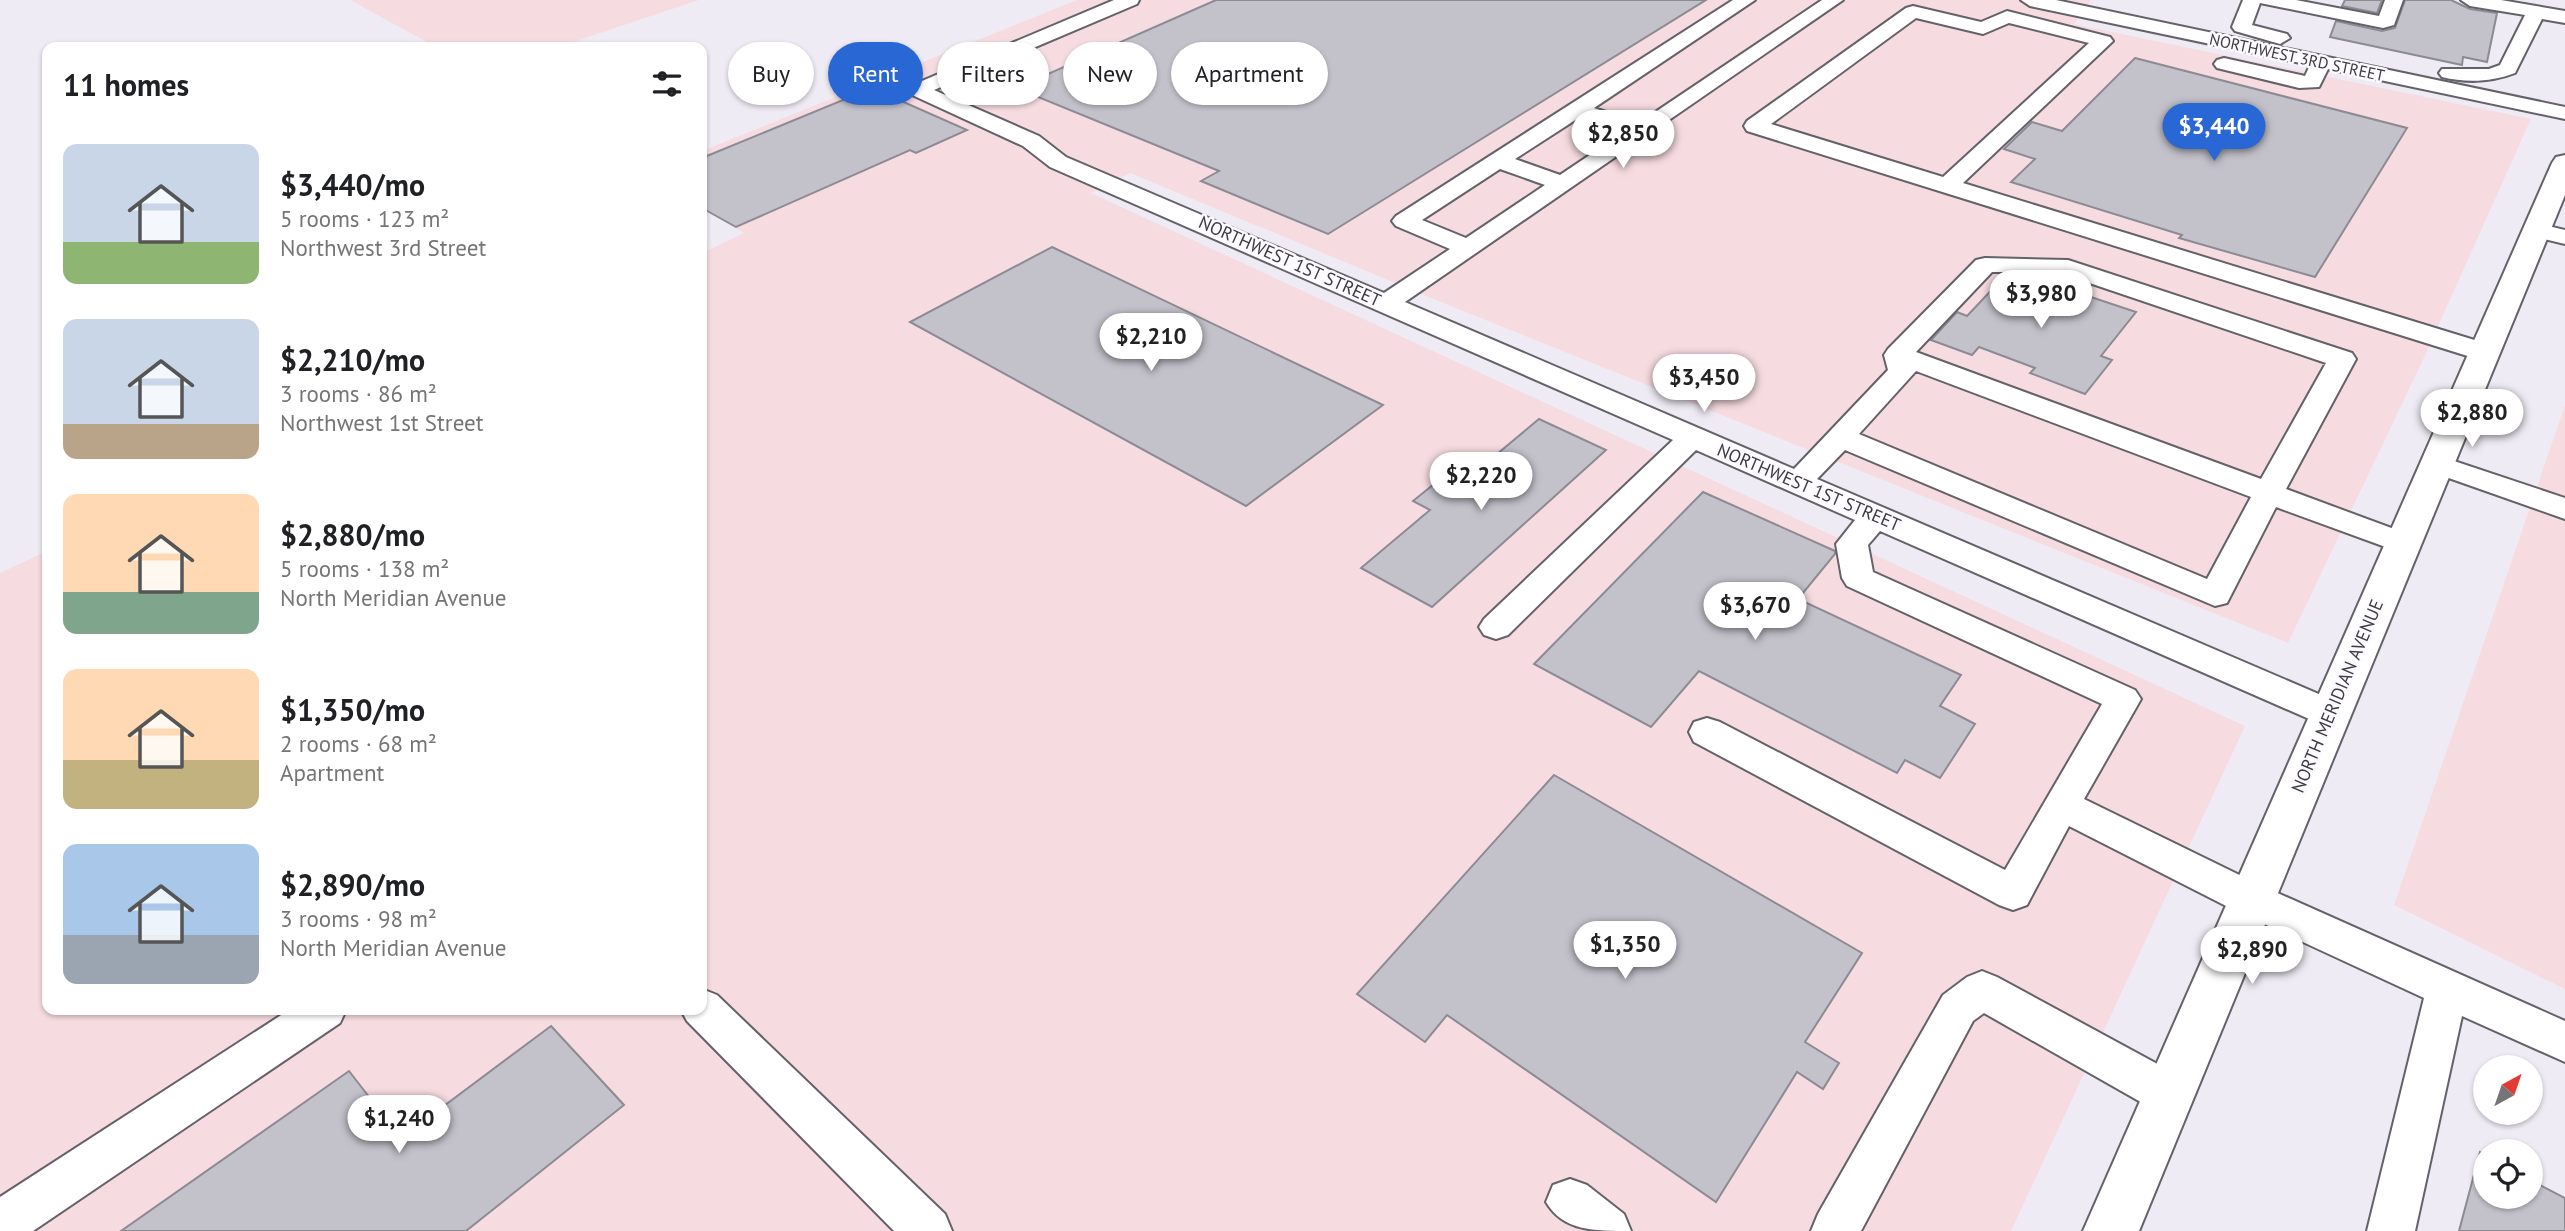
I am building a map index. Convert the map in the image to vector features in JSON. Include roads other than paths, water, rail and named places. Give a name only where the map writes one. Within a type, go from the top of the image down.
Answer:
[{"type":"main road","name":"NORTH MERIDIAN AVENUE","points":[[2111,1231],[2484,352],[2551,234],[2565,163]]},
{"type":"street","name":"NORTHWEST 1ST STREET","points":[[1130,0],[917,90],[1031,141],[1058,162],[2329,713]]},
{"type":"street","points":[[1469,248],[1404,221],[1746,0]]},
{"type":"street","name":"NORTHWEST 3RD STREET","points":[[2028,0],[2118,13],[2321,62],[2565,113]]},
{"type":"street","points":[[2252,0],[2242,27],[2244,29],[2464,75],[2491,75],[2508,69],[2536,12]]},
{"type":"street","points":[[2267,0],[2383,22],[2387,21],[2394,0]]},
{"type":"street","points":[[2470,0],[2565,17]]},
{"type":"street","points":[[1387,303],[1773,42],[1825,1]]},
{"type":"street","points":[[2104,41],[2007,17],[1983,28],[1913,12],[1755,126],[2484,352]]},
{"type":"street","points":[[1947,186],[2104,41],[2118,13]]},
{"type":"street","points":[[1710,23],[1773,42]]},
{"type":"street","points":[[2208,60],[2312,83],[2321,62]]},
{"type":"street","points":[[1645,65],[1708,85]]},
{"type":"street","points":[[1577,109],[1642,131]]},
{"type":"street","points":[[1497,160],[1563,184]]},
{"type":"street","points":[[1898,355],[1985,265],[2059,265],[2342,359],[2267,493]]},
{"type":"street","points":[[1798,482],[1902,371],[1898,355]]},
{"type":"street","points":[[1898,355],[2402,543]]},
{"type":"street","points":[[1496,628],[1693,437]]},
{"type":"street","points":[[2436,464],[2565,509]]},
{"type":"street","points":[[1707,732],[2013,893],[2123,699],[1858,578],[1852,544],[1875,516]]},
{"type":"street","points":[[2061,806],[2250,899],[2565,1042]]},
{"type":"street","points":[[2391,1231],[2447,989]]},
{"type":"street","points":[[1835,1231],[1958,1008],[1982,990],[2169,1094]]},
{"type":"street","points":[[707,1013],[928,1231]]},
{"type":"street","points":[[0,1225],[318,1015]]},
{"type":"street","points":[[1570,1202],[1607,1231]]},
{"type":"lane","points":[[1840,437],[2215,596],[2267,493]]}]
